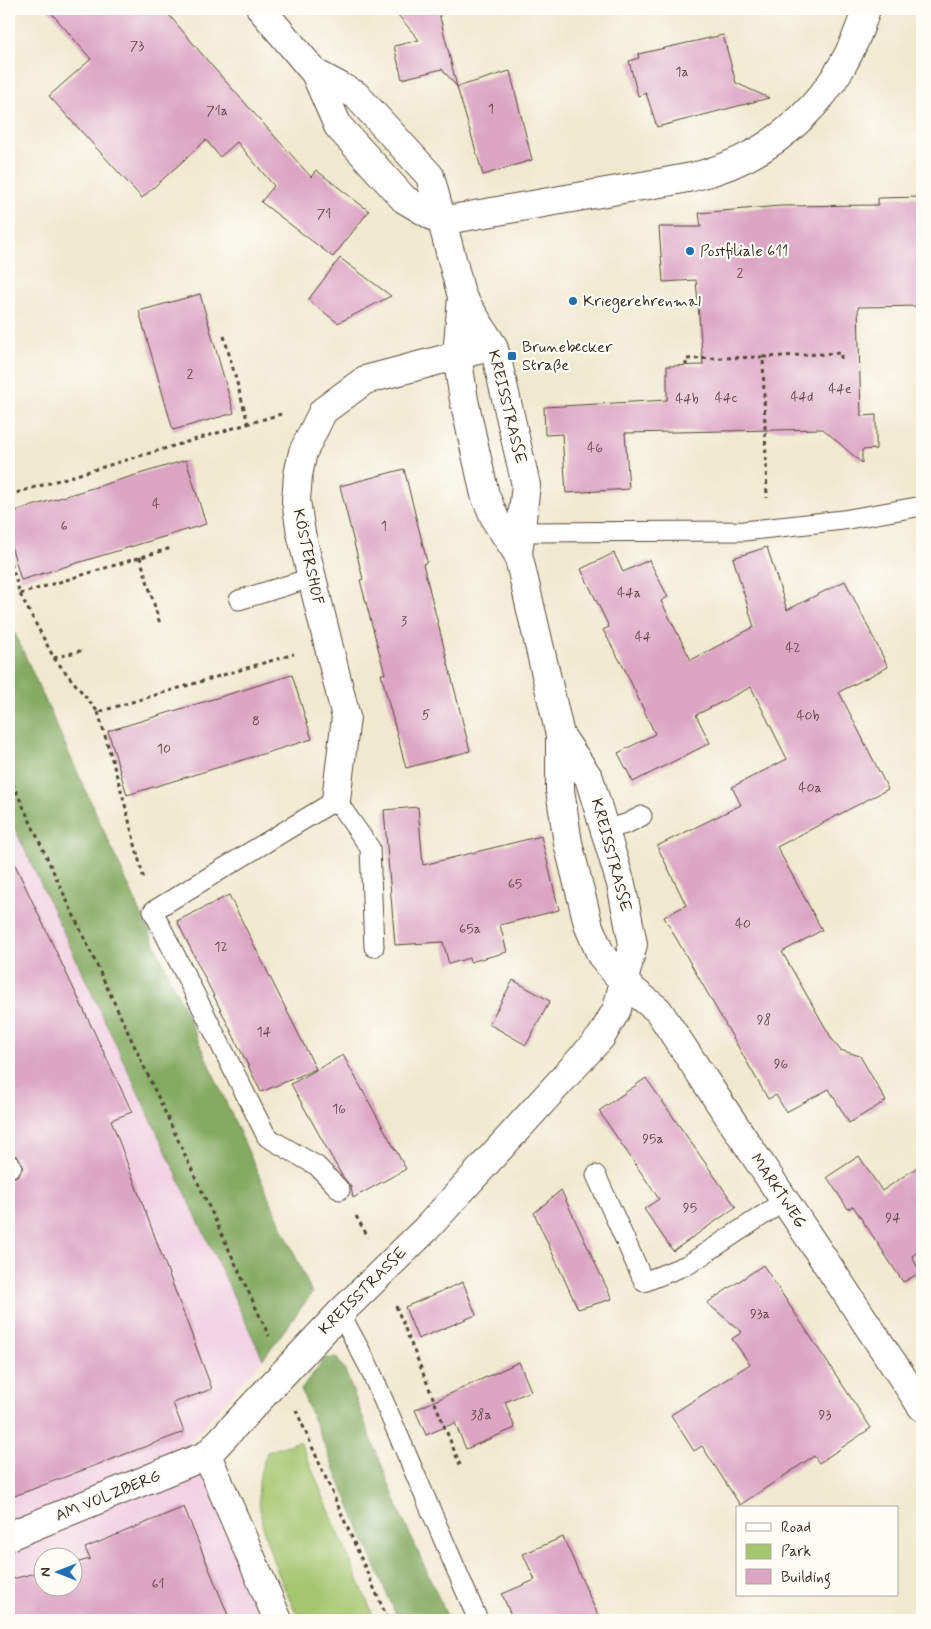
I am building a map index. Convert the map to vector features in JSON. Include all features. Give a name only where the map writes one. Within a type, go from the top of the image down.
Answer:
[{"type":"street","name":"KREISSTRASSE","points":[[261,9],[315,73],[338,126],[404,199],[441,221]]},
{"type":"street","points":[[441,221],[693,177],[748,157],[772,143],[798,123],[820,101],[851,50],[866,9]]},
{"type":"street","name":"KREISSTRASSE","points":[[315,73],[356,95],[430,176],[462,297],[493,346],[526,485],[519,543],[560,735],[560,790],[568,843],[587,919],[601,955],[625,984]]},
{"type":"street","name":"KREISSTRASSE","points":[[462,297],[457,355],[485,496],[496,521],[519,543]]},
{"type":"street","name":"KÖSTERSHOF","points":[[336,800],[346,718],[300,533],[296,501],[298,475],[303,452],[323,411],[365,380],[493,346]]},
{"type":"street","name":"KREISSTRASSE","points":[[207,1455],[340,1313],[426,1229],[601,1037],[616,1009],[625,984],[633,944],[621,884],[606,829],[589,778],[560,735]]},
{"type":"street","name":"MARKTWEG","points":[[625,984],[658,1010],[922,1407]]},
{"type":"street","points":[[207,1455],[278,1620]]},
{"type":"street","name":"AM VOLZBERG","points":[[9,1536],[207,1455]]},
{"type":"lane","points":[[519,543],[768,528],[843,520],[922,506]]},
{"type":"lane","points":[[239,600],[311,578]]},
{"type":"lane","points":[[340,1190],[318,1166],[267,1137],[153,911],[336,800],[370,848],[374,948]]},
{"type":"lane","points":[[606,829],[626,824],[642,816]]},
{"type":"lane","points":[[596,1174],[644,1282],[689,1264],[784,1201]]},
{"type":"lane","points":[[340,1313],[369,1367],[478,1620]]},
{"type":"path","points":[[224,336],[248,423]]},
{"type":"path","points":[[686,366],[686,359],[840,353],[840,363]]},
{"type":"path","points":[[763,357],[768,528]]},
{"type":"path","points":[[9,495],[298,409],[323,411]]},
{"type":"path","points":[[20,594],[171,548]]},
{"type":"path","points":[[9,556],[20,594],[54,658],[98,712],[153,911]]},
{"type":"path","points":[[140,557],[160,624]]},
{"type":"path","points":[[98,712],[328,644]]},
{"type":"path","points":[[54,658],[80,651],[83,647]]},
{"type":"path","points":[[9,776],[284,1372],[301,1425],[388,1620]]},
{"type":"path","points":[[340,1190],[384,1269],[460,1466]]},
{"type":"shaded area","points":[[9,816],[263,1359],[190,1441],[266,1620],[9,1620]]},
{"type":"green space","points":[[9,620],[312,1293],[263,1359],[9,816]]},
{"type":"green space","points":[[325,1358],[337,1358],[345,1371],[401,1515],[449,1620],[398,1620],[301,1390]]},
{"type":"green space","points":[[300,1441],[375,1620],[299,1620],[277,1571],[261,1519],[259,1501],[260,1475],[267,1452]]},
{"type":"building","points":[[48,9],[164,9],[311,177],[316,170],[369,211],[333,257],[261,202],[274,186],[237,142],[220,157],[206,140],[142,198],[49,96],[91,59]]},
{"type":"building","points":[[393,9],[438,9],[457,87],[442,69],[402,79],[394,46],[419,40]]},
{"type":"building","points":[[723,35],[736,83],[769,98],[657,127],[646,93],[638,96],[629,61],[639,58],[638,54]]},
{"type":"building","points":[[510,71],[532,160],[483,175],[457,87]]},
{"type":"building","points":[[922,197],[922,306],[858,307],[861,416],[876,415],[876,449],[862,450],[862,463],[823,429],[625,433],[629,489],[566,493],[562,434],[545,435],[544,407],[667,400],[667,366],[703,365],[696,280],[663,282],[659,227],[701,227],[699,213],[780,206],[878,205],[878,198]]},
{"type":"building","points":[[340,258],[391,296],[338,323],[308,300]]},
{"type":"building","points":[[200,294],[234,413],[173,430],[139,311]]},
{"type":"building","points":[[186,460],[206,524],[21,580],[9,539],[9,513]]},
{"type":"building","points":[[404,469],[427,562],[423,564],[470,751],[406,768],[381,674],[385,674],[360,580],[363,579],[340,486]]},
{"type":"building","points":[[767,547],[787,610],[845,581],[888,667],[839,692],[888,789],[777,847],[822,930],[782,952],[832,1039],[840,1050],[860,1056],[886,1101],[849,1123],[829,1089],[786,1112],[776,1095],[768,1099],[664,917],[686,905],[657,846],[741,805],[732,787],[787,759],[751,687],[696,715],[710,743],[633,782],[618,753],[655,734],[626,672],[603,630],[609,627],[581,569],[614,553],[623,572],[649,560],[668,597],[661,601],[691,660],[754,627],[733,558]]},
{"type":"building","points":[[292,675],[312,739],[127,795],[108,731]]},
{"type":"building","points":[[418,807],[423,865],[541,836],[559,910],[500,925],[507,952],[470,962],[469,958],[449,964],[443,942],[395,945],[384,810]]},
{"type":"building","points":[[9,852],[132,1112],[111,1120],[212,1389],[173,1403],[184,1432],[9,1498],[9,1179],[19,1175],[23,1166],[17,1156],[9,1156]]},
{"type":"building","points":[[229,895],[316,1069],[261,1092],[177,921]]},
{"type":"building","points":[[513,980],[550,1001],[526,1045],[489,1024]]},
{"type":"building","points":[[343,1055],[406,1169],[353,1198],[351,1187],[341,1174],[291,1084]]},
{"type":"building","points":[[646,1078],[736,1207],[673,1251],[644,1209],[659,1199],[599,1111]]},
{"type":"building","points":[[859,1156],[882,1191],[922,1164],[922,1249],[912,1256],[920,1273],[903,1282],[853,1206],[848,1209],[827,1177]]},
{"type":"building","points":[[561,1190],[612,1299],[578,1309],[534,1213]]},
{"type":"building","points":[[763,1265],[871,1428],[819,1463],[814,1456],[740,1505],[702,1446],[694,1451],[671,1415],[750,1364],[732,1339],[742,1332],[707,1303]]},
{"type":"building","points":[[463,1282],[476,1315],[418,1339],[405,1307]]},
{"type":"building","points":[[519,1362],[531,1391],[505,1402],[515,1428],[466,1449],[455,1423],[426,1435],[415,1410]]},
{"type":"building","points":[[184,1507],[230,1620],[9,1620],[9,1580],[32,1574],[32,1596],[82,1596],[82,1561],[90,1559],[85,1548]]},
{"type":"building","points":[[563,1537],[600,1620],[513,1620],[502,1594],[535,1580],[523,1554]]},
{"type":"place","name":"Postfiliale 611","points":[[690,251]]},
{"type":"place","name":"Kriegerehrenmal","points":[[573,301]]},
{"type":"place","name":"Brunebecker Straße","points":[[512,356]]}]
